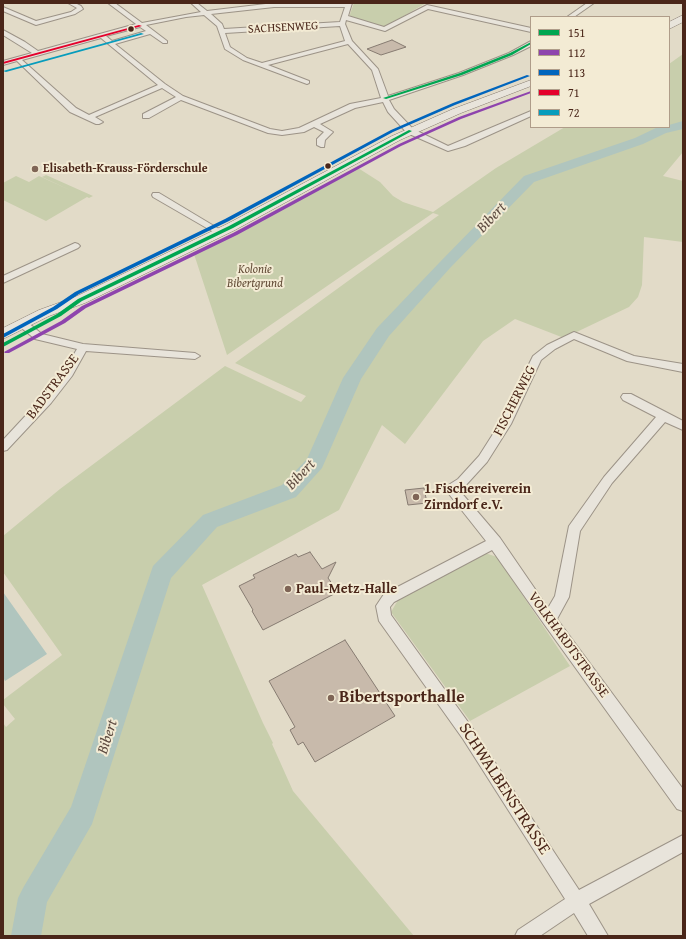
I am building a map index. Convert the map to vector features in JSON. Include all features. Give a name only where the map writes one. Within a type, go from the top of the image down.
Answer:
[{"type":"main road","points":[[670,25],[683,18]]},
{"type":"main road","points":[[3,334],[27,328],[59,315],[80,300],[220,232],[410,131],[530,83]]},
{"type":"main road","points":[[3,346],[27,328]]},
{"type":"street","points":[[3,9],[36,23],[73,13],[80,9],[72,3]]},
{"type":"street","points":[[111,3],[140,26],[165,42]]},
{"type":"street","points":[[194,3],[220,25],[227,48],[245,59],[307,82]]},
{"type":"street","points":[[3,63],[140,26],[204,12],[296,3],[349,4],[343,21],[349,42],[375,69],[385,98],[395,116],[410,131],[448,150],[530,113]]},
{"type":"street","points":[[572,16],[591,3]]},
{"type":"street","name":"SACHSENWEG","points":[[223,31],[343,21],[385,29],[427,7],[530,30]]},
{"type":"street","points":[[3,32],[23,43],[38,54]]},
{"type":"street","points":[[111,43],[151,32]]},
{"type":"street","points":[[103,37],[163,85],[181,97],[271,131],[294,132],[315,124],[346,108],[385,98],[461,74],[511,54],[530,44]]},
{"type":"street","points":[[261,65],[349,42]]},
{"type":"street","points":[[18,59],[73,110],[99,122]]},
{"type":"street","points":[[90,117],[163,85]]},
{"type":"street","points":[[146,116],[181,97]]},
{"type":"street","points":[[315,124],[329,132],[321,139],[321,145]]},
{"type":"street","points":[[156,195],[220,232]]},
{"type":"street","points":[[3,280],[75,246]]},
{"type":"street","points":[[27,328],[39,338],[83,347],[195,356]]},
{"type":"street","name":"FISCHERWEG","points":[[451,489],[462,482],[483,459],[505,424],[537,358],[551,347],[568,338],[574,335],[631,359],[683,368]]},
{"type":"street","name":"BADSTRASSE","points":[[4,445],[48,400],[68,373],[83,347]]},
{"type":"street","points":[[627,397],[683,426]]},
{"type":"street","points":[[549,620],[562,597],[574,530],[608,480],[664,416]]},
{"type":"street","name":"VOLKHARDTSTRASSE","points":[[451,489],[475,516],[495,542],[549,620],[683,803]]},
{"type":"street","name":"SCHWALBENSTRASSE","points":[[495,542],[389,598],[383,606],[384,617],[468,734],[599,936]]},
{"type":"street","points":[[524,936],[577,901],[683,843]]},
{"type":"green space","points":[[354,3],[426,3],[385,27],[349,17]]},
{"type":"green space","name":"Kolonie Bibertgrund","points":[[683,54],[683,152],[663,176],[683,181],[683,242],[644,237],[642,285],[638,297],[629,307],[564,338],[515,319],[483,341],[405,444],[382,425],[339,510],[202,585],[293,791],[414,936],[3,936],[3,723],[6,727],[15,719],[3,704],[3,700],[62,655],[3,572],[3,536],[60,489],[225,366],[301,402],[306,396],[235,363],[439,215],[433,213],[227,355],[194,254],[358,168],[380,182],[393,196],[403,202],[433,212],[496,168],[563,128],[670,128],[670,63]]},
{"type":"green space","points":[[46,175],[93,196],[89,198],[87,197],[46,221],[3,200],[3,183],[16,176],[29,182],[39,176],[72,191],[42,177]]},
{"type":"green space","points":[[485,553],[497,557],[570,666],[470,721],[391,612],[398,600]]},
{"type":"water","points":[[3,592],[47,654],[5,681],[3,677]]},
{"type":"building","points":[[392,40],[406,47],[381,55],[367,49]]},
{"type":"building","name":"1.Fischereiverein Zirndorf e.V.","points":[[424,488],[427,503],[408,505],[405,490]]},
{"type":"building","name":"Paul-Metz-Halle","points":[[310,552],[322,569],[336,562],[328,578],[338,592],[263,630],[239,586],[255,578],[253,575],[296,554],[298,557]]},
{"type":"building","name":"Bibertsporthalle","points":[[345,640],[395,716],[315,762],[303,742],[298,745],[290,730],[295,727],[269,681]]},
{"type":"waterway","name":"Bibert","points":[[26,936],[33,898],[82,814],[161,573],[210,521],[289,491],[315,463],[352,378],[383,332],[445,265],[529,179],[639,141],[662,130],[683,125]]},
{"type":"transit line","name":"71","points":[[3,63],[140,26]]},
{"type":"transit line","name":"72","points":[[5,71],[142,34]]},
{"type":"transit line","name":"151","points":[[385,98],[461,74],[511,54],[530,44]]},
{"type":"transit line","name":"113","points":[[3,336],[55,308],[77,293],[227,220],[392,131],[454,104],[528,76]]},
{"type":"transit line","name":"112","points":[[7,352],[63,322],[84,307],[235,234],[400,145],[460,118],[530,92]]},
{"type":"transit line","name":"151","points":[[3,345],[59,315],[80,300],[231,227],[410,131]]},
{"type":"place","name":"Elisabeth-Krauss-Förderschule","points":[[35,169]]},
{"type":"place","name":"1.Fischereiverein Zirndorf e.V.","points":[[416,497]]},
{"type":"place","name":"Paul-Metz-Halle","points":[[288,589]]},
{"type":"place","name":"Bibertsporthalle","points":[[331,698]]}]
